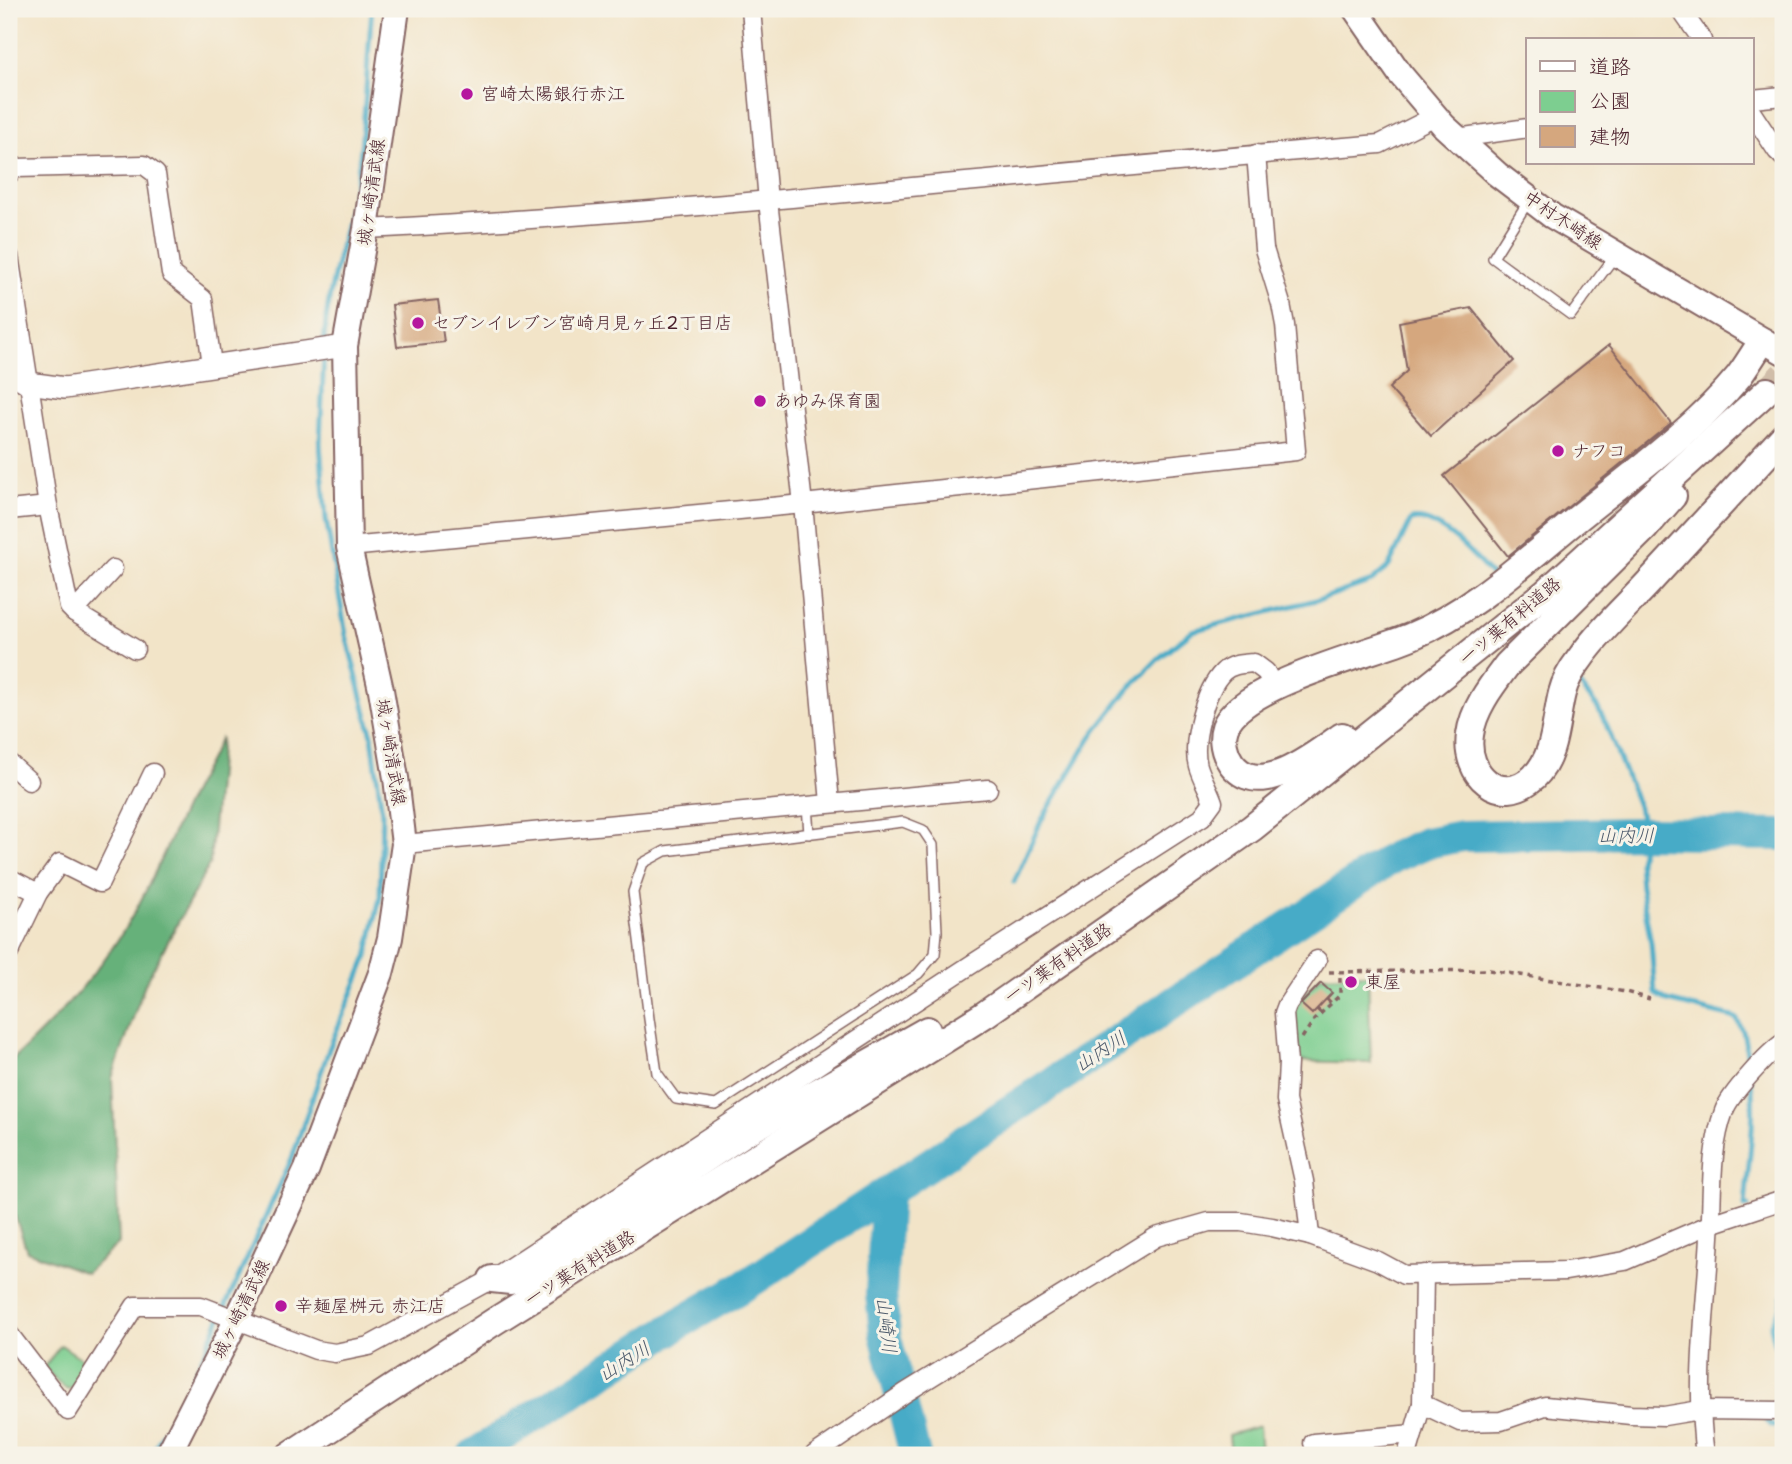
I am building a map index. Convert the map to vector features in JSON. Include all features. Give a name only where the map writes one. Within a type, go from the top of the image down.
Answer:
[{"type":"main road","name":"城ヶ崎清武線","points":[[167,1455],[237,1319],[307,1169],[381,974],[390,937],[404,844],[381,690],[349,547],[340,346],[366,229],[397,9]]},
{"type":"main road","name":"中村木崎線","points":[[1355,9],[1400,74],[1435,116],[1497,174],[1552,216],[1773,347]]},
{"type":"main road","points":[[1544,594],[1307,760],[1273,776],[1258,779],[1242,773],[1231,764],[1223,741],[1225,727],[1242,707],[1273,686],[1412,636],[1445,621],[1488,591],[1674,440],[1773,347]]},
{"type":"main road","name":"一ツ葉有料道路","points":[[290,1455],[495,1321],[984,1015],[1252,828],[1544,594],[1768,391],[1646,527],[1500,674],[1488,692],[1470,733],[1469,749],[1474,768],[1482,779],[1499,790],[1521,787],[1544,765],[1562,691],[1577,662],[1605,627],[1783,437]]},
{"type":"main road","points":[[492,1279],[511,1281],[557,1257],[743,1134],[908,1042],[1076,936],[1145,903]]},
{"type":"street","points":[[751,9],[768,201],[803,504],[830,803]]},
{"type":"street","points":[[1680,9],[1701,38]]},
{"type":"street","points":[[1754,99],[1783,96]]},
{"type":"street","points":[[366,229],[768,201],[1380,144],[1435,116]]},
{"type":"street","points":[[1754,116],[1776,152],[1783,157]]},
{"type":"street","points":[[1457,138],[1526,128]]},
{"type":"street","points":[[349,547],[803,504],[1296,451],[1285,325],[1264,249],[1256,154]]},
{"type":"street","points":[[9,174],[16,168],[144,165],[156,174],[171,274],[203,299],[212,365]]},
{"type":"street","points":[[9,255],[48,506],[69,607],[135,649]]},
{"type":"street","points":[[9,371],[28,383],[65,388],[340,346]]},
{"type":"street","points":[[9,510],[48,506]]},
{"type":"street","points":[[74,612],[113,569]]},
{"type":"street","points":[[9,1334],[68,1411],[135,1306],[201,1306],[316,1350],[335,1353],[369,1346],[492,1279],[969,966],[1202,817],[1213,802],[1198,765],[1197,746],[1206,698],[1223,673],[1236,664],[1254,663],[1266,672],[1273,686]]},
{"type":"street","points":[[9,763],[29,781]]},
{"type":"street","points":[[9,953],[38,893],[60,863],[100,883],[153,773]]},
{"type":"street","points":[[404,844],[988,789]]},
{"type":"street","points":[[9,878],[38,893]]},
{"type":"street","points":[[1310,1236],[1304,1181],[1286,1100],[1288,1063],[1284,1013],[1314,966]]},
{"type":"street","points":[[1705,1455],[1700,1410],[1712,1161],[1725,1108],[1768,1054],[1783,1043]]},
{"type":"street","points":[[814,1455],[905,1393],[1156,1237],[1209,1222],[1241,1222],[1310,1236],[1378,1261],[1404,1275],[1566,1271],[1625,1261],[1711,1224],[1783,1200]]},
{"type":"street","points":[[1407,1455],[1422,1404],[1424,1274]]},
{"type":"street","points":[[1422,1404],[1460,1422],[1501,1421],[1545,1406],[1664,1416],[1700,1410],[1776,1411]]},
{"type":"street","points":[[1313,1443],[1413,1434]]},
{"type":"lane","points":[[1530,199],[1493,258],[1572,315],[1616,255]]},
{"type":"lane","points":[[807,805],[809,834]]},
{"type":"lane","points":[[903,822],[923,830],[933,845],[937,932],[935,954],[918,974],[716,1105],[676,1099],[657,1073],[649,1019],[633,892],[643,863],[665,850],[809,834],[903,822]]},
{"type":"path","points":[[1314,966],[1339,972],[1489,970],[1626,992],[1650,999]]},
{"type":"path","points":[[1286,1040],[1301,1039],[1306,1035],[1314,1020],[1340,995],[1339,972]]},
{"type":"path","points":[[1326,999],[1332,1004]]},
{"type":"path","points":[[1317,1009],[1322,1014]]},
{"type":"green space","points":[[221,737],[210,863],[145,984],[112,1078],[119,1243],[86,1273],[27,1251],[9,1198],[9,1063],[75,996],[118,940],[146,892],[186,804]]},
{"type":"green space","points":[[1368,974],[1371,1063],[1293,1061],[1290,1011],[1320,976]]},
{"type":"green space","points":[[61,1345],[88,1363],[77,1382],[69,1389],[59,1383],[44,1367]]},
{"type":"green space","points":[[1259,1426],[1261,1455],[1231,1455],[1229,1435]]},
{"type":"building","name":"セブンイレブン宮崎月見ヶ丘2丁目店","points":[[438,300],[444,342],[397,347],[392,305]]},
{"type":"building","points":[[1471,308],[1514,361],[1431,436],[1389,388],[1407,371],[1399,322]]},
{"type":"building","name":"ナフコ","points":[[1609,345],[1671,423],[1508,556],[1444,476]]},
{"type":"building","points":[[1321,983],[1332,993],[1312,1014],[1301,1004]]},
{"type":"waterway","points":[[324,343],[329,298],[359,164],[372,9]]},
{"type":"waterway","points":[[151,1455],[190,1385],[292,1158],[329,1049],[367,957],[380,897],[382,813],[372,736],[346,635],[326,519],[320,443],[324,353]]},
{"type":"waterway","points":[[1014,882],[1041,821],[1091,737],[1127,691],[1159,658],[1192,631],[1324,598],[1372,581],[1389,566],[1411,520],[1432,523],[1444,530],[1491,575]]},
{"type":"waterway","points":[[1577,681],[1598,708],[1606,724],[1638,806],[1645,833],[1639,861],[1655,993],[1668,1001],[1736,1018],[1743,1031],[1750,1070]]},
{"type":"waterway","name":"山内川","points":[[473,1455],[682,1322],[752,1281],[1394,857],[1426,843],[1462,836],[1645,833],[1783,835]]},
{"type":"waterway","points":[[1748,1206],[1745,1207],[1752,1128],[1751,1080]]},
{"type":"waterway","name":"山崎川","points":[[887,1192],[881,1294],[885,1334],[915,1455]]},
{"type":"waterway","points":[[1773,1206],[1783,1237]]},
{"type":"waterway","points":[[1783,1297],[1771,1326],[1783,1376]]},
{"type":"waterway","points":[[1783,1395],[1775,1402],[1767,1421],[1771,1425],[1783,1426]]},
{"type":"tunnel","points":[[1767,391],[1783,374]]},
{"type":"place","name":"宮崎太陽銀行赤江","points":[[467,94]]},
{"type":"place","name":"セブンイレブン宮崎月見ヶ丘2丁目店","points":[[418,323]]},
{"type":"place","name":"あゆみ保育園","points":[[760,401]]},
{"type":"place","name":"ナフコ","points":[[1558,451]]},
{"type":"place","name":"東屋","points":[[1351,982]]},
{"type":"place","name":"辛麺屋桝元 赤江店","points":[[281,1306]]}]
